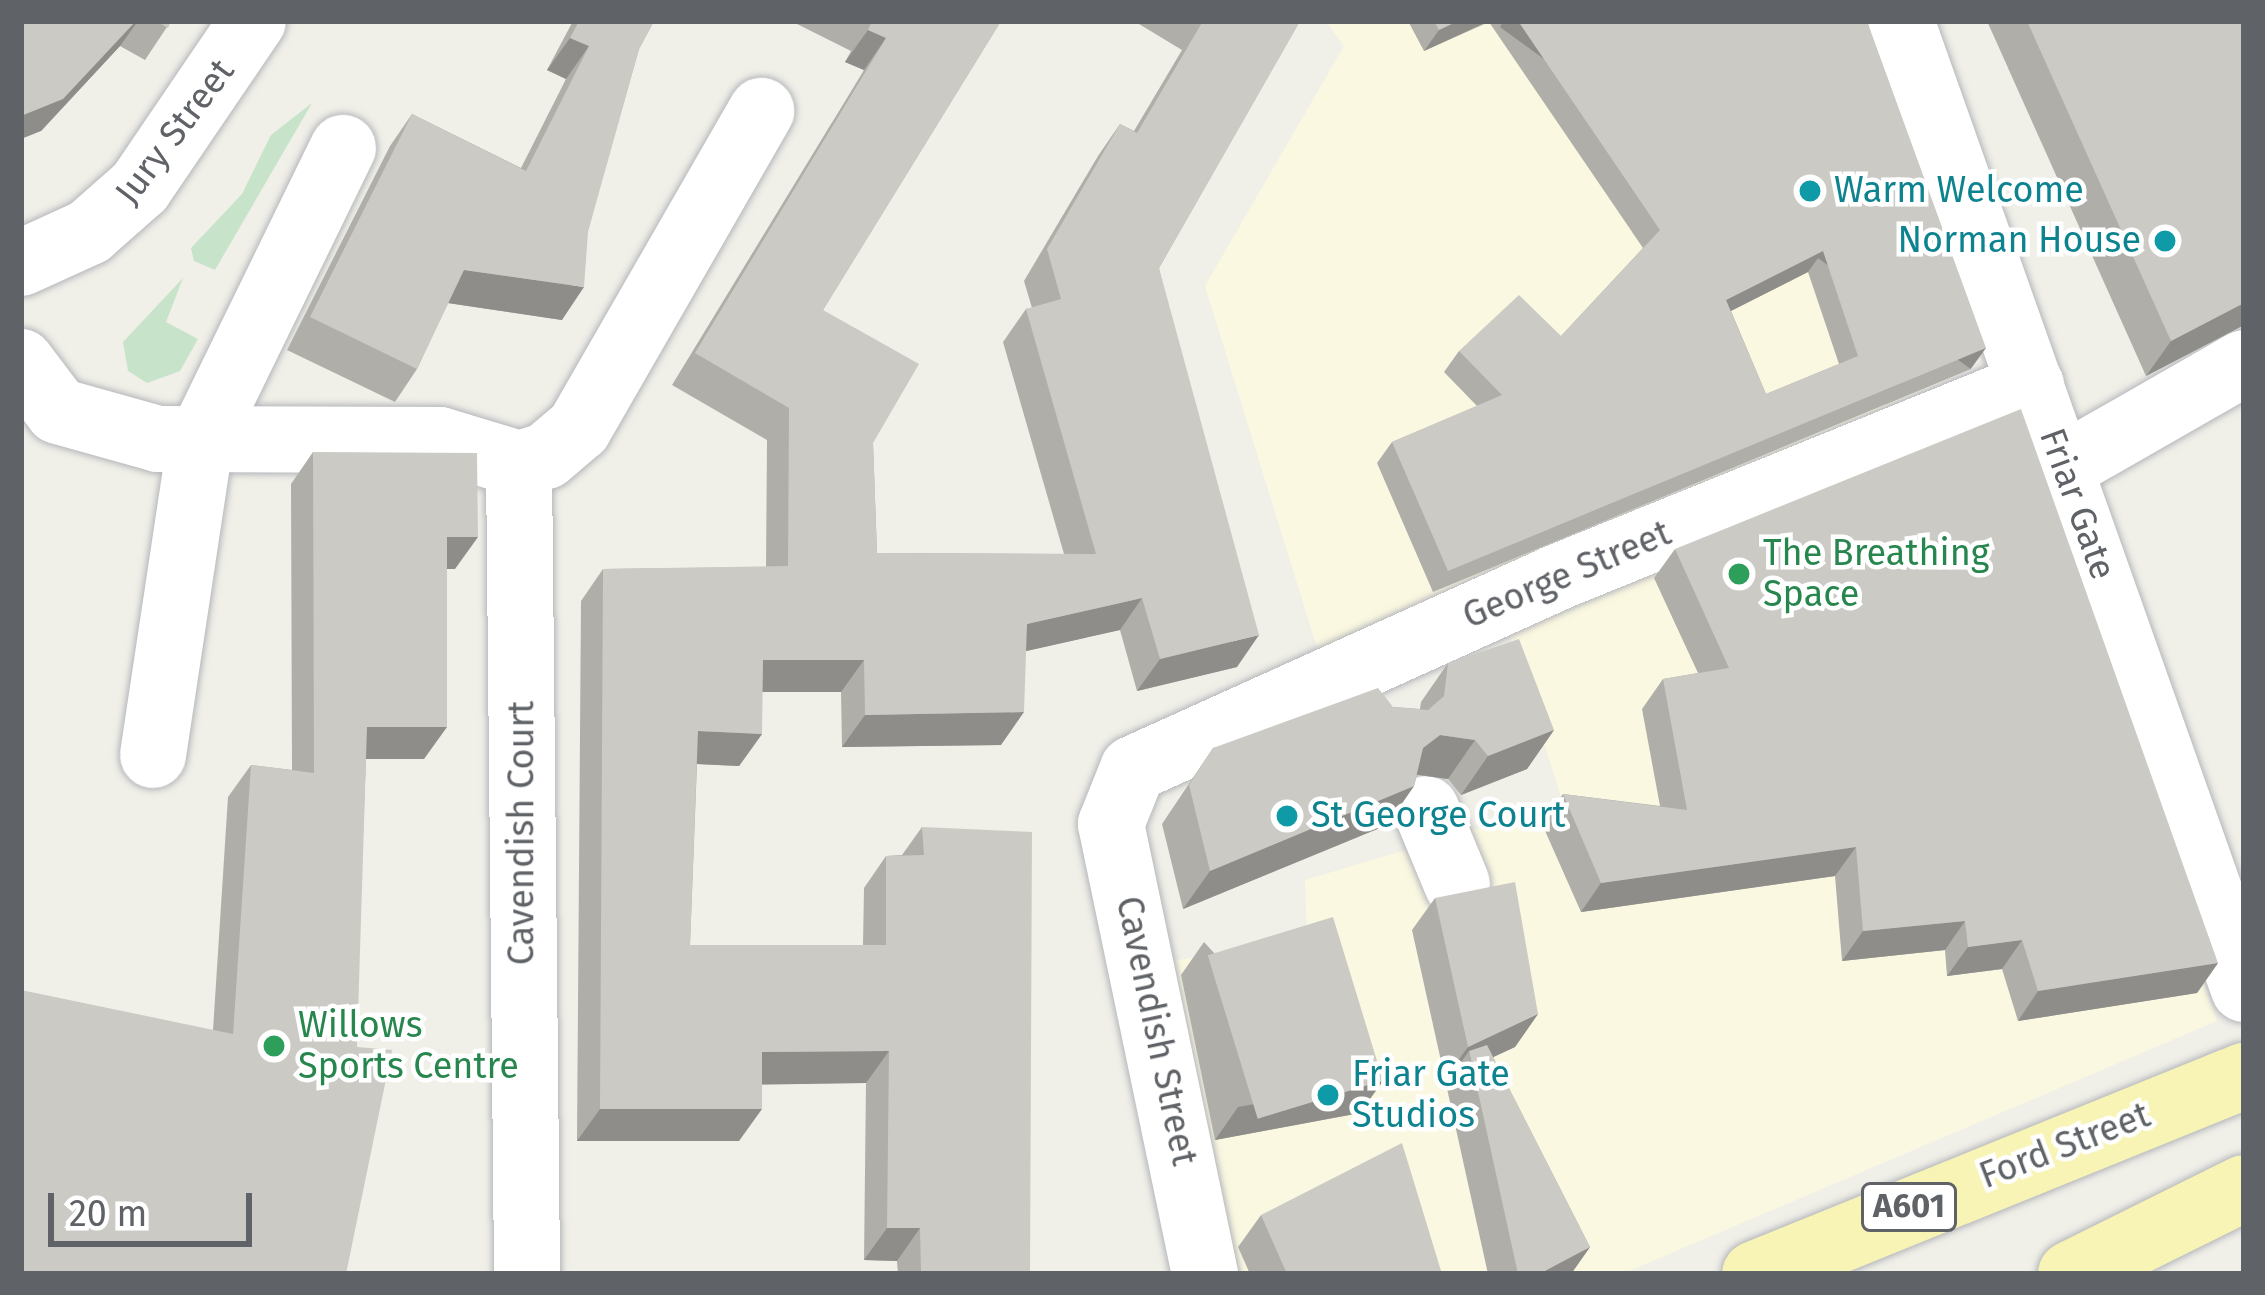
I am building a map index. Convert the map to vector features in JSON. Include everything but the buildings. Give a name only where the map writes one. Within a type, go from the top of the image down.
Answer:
[{"type":"main road","name":"Ford Street","points":[[1755,1274],[2244,1076]]},
{"type":"main road","points":[[2071,1274],[2244,1188]]},
{"type":"street","name":"Jury Street","points":[[21,263],[89,232],[140,187],[253,21]]},
{"type":"street","name":"Friar Gate","points":[[1901,21],[2031,385],[2066,465],[2244,989]]},
{"type":"street","points":[[21,362],[44,402],[88,425],[201,439],[440,440],[519,464],[579,428],[761,111]]},
{"type":"street","points":[[153,755],[201,439],[343,148]]},
{"type":"street","points":[[2066,465],[2244,363]]},
{"type":"street","name":"George Street","points":[[1117,788],[1158,753],[1374,688],[2031,385]]},
{"type":"street","name":"Cavendish Court","points":[[519,464],[527,1274]]},
{"type":"street","name":"Cavendish Street","points":[[1117,788],[1111,824],[1205,1274]]},
{"type":"street","points":[[1426,809],[1457,884]]},
{"type":"shaded area","points":[[1326,21],[1846,21],[1971,369],[1318,651],[1205,286],[1344,46]]},
{"type":"shaded area","points":[[2012,415],[2217,1021],[1622,1274],[1227,1274],[1158,963],[1307,940],[1305,880],[1563,803],[1508,630]]},
{"type":"green space","points":[[312,103],[215,270],[194,261],[191,248],[242,194],[271,135]]},
{"type":"green space","points":[[183,278],[166,322],[198,339],[180,371],[147,383],[128,371],[123,342]]},
{"type":"place","name":"Warm Welcome","points":[[1810,191]]},
{"type":"place","name":"Norman House","points":[[2165,241]]},
{"type":"place","name":"The Breathing Space","points":[[1739,574]]},
{"type":"place","name":"St George Court","points":[[1287,816]]},
{"type":"place","name":"Willows Sports Centre","points":[[274,1046]]},
{"type":"place","name":"Friar Gate Studios","points":[[1328,1095]]}]
